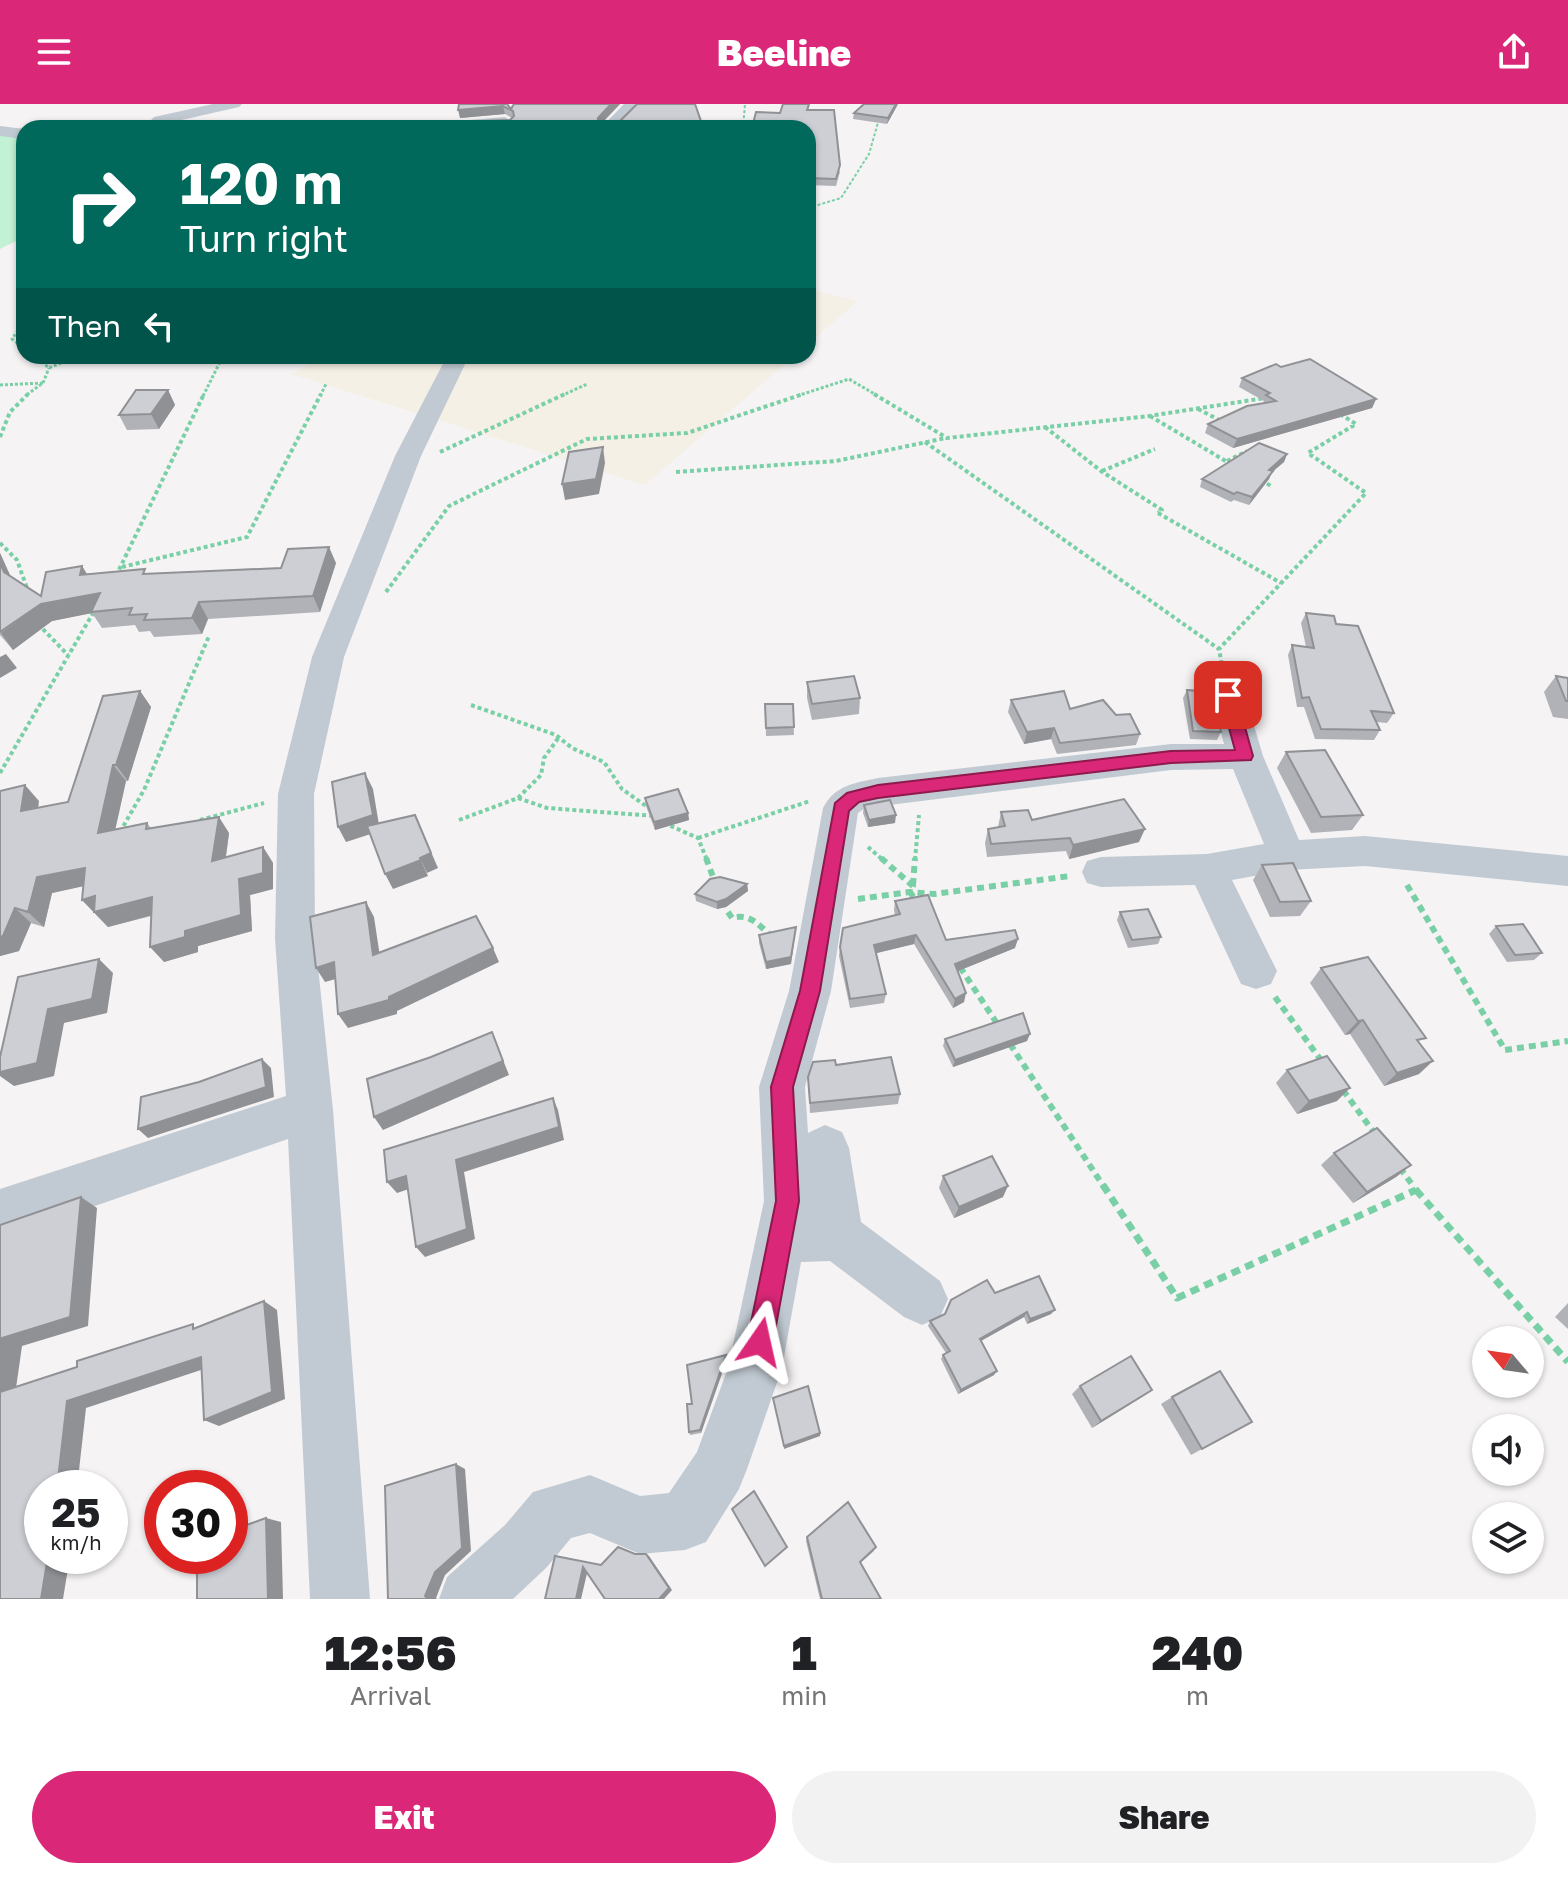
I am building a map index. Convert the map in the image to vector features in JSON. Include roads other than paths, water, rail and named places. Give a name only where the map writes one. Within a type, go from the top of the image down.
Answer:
[{"type":"street","points":[[159,120],[234,104]]},
{"type":"street","points":[[617,120],[633,104]]},
{"type":"street","points":[[340,1599],[310,1110],[295,938],[296,794],[328,657],[408,456],[454,364]]},
{"type":"street","points":[[1228,695],[1245,756],[1287,855]]},
{"type":"street","points":[[469,1599],[526,1546],[554,1513],[590,1504],[640,1525],[685,1521],[719,1469],[755,1368],[788,1201],[782,1087],[810,991],[845,809],[921,786],[1171,757],[1245,756]]},
{"type":"street","points":[[1101,872],[1207,869],[1287,855],[1365,851],[1568,871]]},
{"type":"street","points":[[1207,869],[1256,971]]},
{"type":"street","points":[[0,1214],[310,1110]]},
{"type":"street","points":[[825,1148],[838,1236]]},
{"type":"street","points":[[780,1238],[838,1236],[922,1299]]}]
